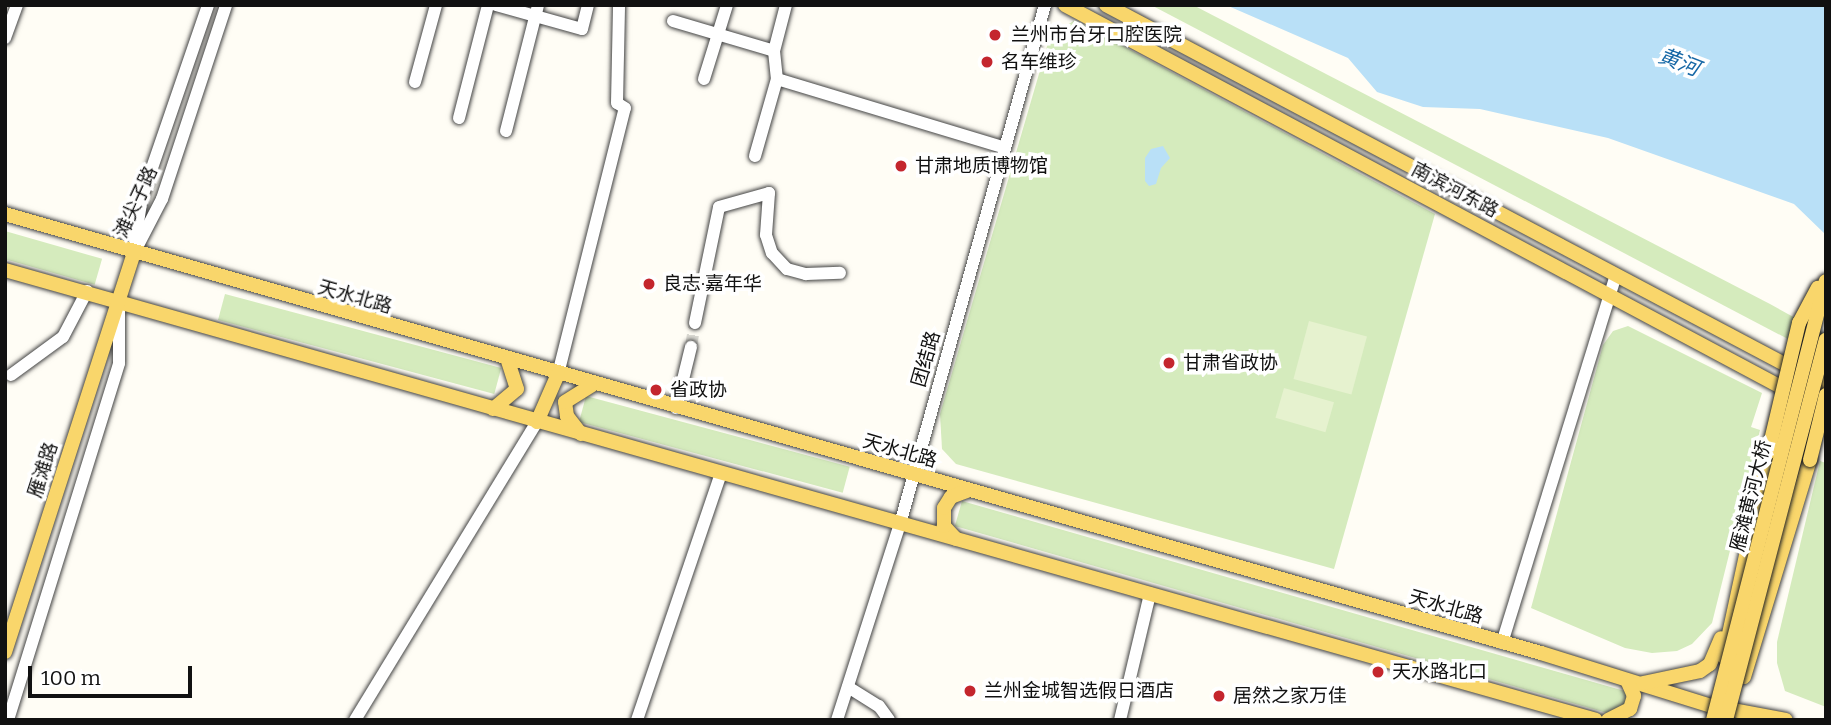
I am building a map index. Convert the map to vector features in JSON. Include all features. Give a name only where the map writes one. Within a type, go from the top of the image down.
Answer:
[{"type":"main road","name":"南滨河东路","points":[[1065,5],[1826,411]]},
{"type":"main road","name":"南滨河东路","points":[[1107,5],[1826,386]]},
{"type":"main road","name":"天水北路","points":[[5,214],[508,361],[1502,643],[1632,682],[1710,715],[1786,720]]},
{"type":"main road","name":"雁滩路","points":[[5,652],[134,253]]},
{"type":"main road","points":[[5,270],[119,300],[537,422],[1596,720]]},
{"type":"main road","points":[[1710,715],[1732,604],[1799,323],[1826,275]]},
{"type":"main road","name":"雁滩黄河大桥","points":[[1710,715],[1826,281]]},
{"type":"main road","name":"雁滩黄河大桥","points":[[1731,717],[1826,340]]},
{"type":"main road","points":[[493,409],[517,389],[508,361]]},
{"type":"main road","points":[[537,422],[558,374]]},
{"type":"main road","points":[[582,434],[567,416],[565,402],[592,385]]},
{"type":"main road","points":[[1731,717],[1810,460],[1826,395]]},
{"type":"main road","points":[[956,539],[944,526],[944,508],[956,494],[968,491]]},
{"type":"main road","points":[[1608,720],[1630,709],[1634,696],[1632,682],[1688,676],[1710,664],[1732,604]]},
{"type":"street","points":[[5,38],[17,5]]},
{"type":"street","name":"滩尖子路","points":[[134,253],[142,197],[208,5]]},
{"type":"street","name":"滩尖子路","points":[[134,253],[162,199],[226,5]]},
{"type":"street","points":[[415,82],[436,5]]},
{"type":"street","points":[[458,117],[488,5]]},
{"type":"street","points":[[496,5],[536,11],[582,29],[588,5]]},
{"type":"street","points":[[558,374],[625,108],[617,103],[620,5]]},
{"type":"street","points":[[704,79],[727,5]]},
{"type":"street","points":[[755,156],[777,79],[774,51],[786,5]]},
{"type":"street","name":"团结路","points":[[837,720],[900,524],[1045,5]]},
{"type":"street","points":[[506,131],[536,11]]},
{"type":"street","points":[[673,21],[774,51]]},
{"type":"street","points":[[777,79],[1005,148]]},
{"type":"street","points":[[695,323],[719,207],[769,193],[766,234],[772,253],[787,269],[806,274],[840,273]]},
{"type":"street","points":[[1502,643],[1616,275]]},
{"type":"street","points":[[11,375],[63,337],[87,291]]},
{"type":"street","points":[[8,720],[119,363],[119,300]]},
{"type":"street","points":[[676,408],[691,347]]},
{"type":"street","points":[[355,720],[537,422]]},
{"type":"street","points":[[637,720],[721,473]]},
{"type":"street","points":[[1120,720],[1150,594]]},
{"type":"street","points":[[848,687],[879,706],[889,720]]},
{"type":"green space","points":[[1151,5],[1193,5],[1770,304],[1826,335],[1826,359]]},
{"type":"green space","points":[[1075,20],[1435,214],[1334,569],[956,464],[942,449],[940,414],[1050,36]]},
{"type":"green space","points":[[5,231],[102,259],[95,285],[5,259]]},
{"type":"green space","points":[[225,294],[501,368],[494,394],[218,320]]},
{"type":"green space","points":[[1309,321],[1367,337],[1351,394],[1293,379]]},
{"type":"green space","points":[[1628,326],[1762,393],[1751,427],[1760,430],[1712,623],[1692,644],[1677,651],[1652,653],[1625,648],[1531,608],[1603,345],[1613,331]]},
{"type":"green space","points":[[1284,388],[1334,402],[1325,432],[1275,418]]},
{"type":"green space","points":[[586,396],[850,467],[843,493],[579,422]]},
{"type":"green space","points":[[1820,461],[1826,463],[1826,707],[1785,691],[1777,663],[1777,642]]},
{"type":"green space","points":[[962,501],[1629,692],[1622,717],[955,526]]},
{"type":"water","name":"黄河","points":[[1226,5],[1826,5],[1826,235],[1794,204],[1608,138],[1480,109],[1423,107],[1377,92],[1348,58]]},
{"type":"water","points":[[1163,146],[1170,158],[1161,168],[1156,184],[1149,186],[1145,181],[1145,158],[1151,149]]},
{"type":"tunnel","points":[[691,347],[695,323]]},
{"type":"place","name":"兰州市台牙口腔医院","points":[[995,35]]},
{"type":"place","name":"名车维珍","points":[[987,62]]},
{"type":"place","name":"甘肃地质博物馆","points":[[901,166]]},
{"type":"place","name":"良志·嘉年华","points":[[649,284]]},
{"type":"place","name":"甘肃省政协","points":[[1169,363]]},
{"type":"place","name":"省政协","points":[[656,390]]},
{"type":"place","name":"天水路北口","points":[[1378,672]]},
{"type":"place","name":"兰州金城智选假日酒店","points":[[970,691]]},
{"type":"place","name":"居然之家万佳","points":[[1219,696]]}]
